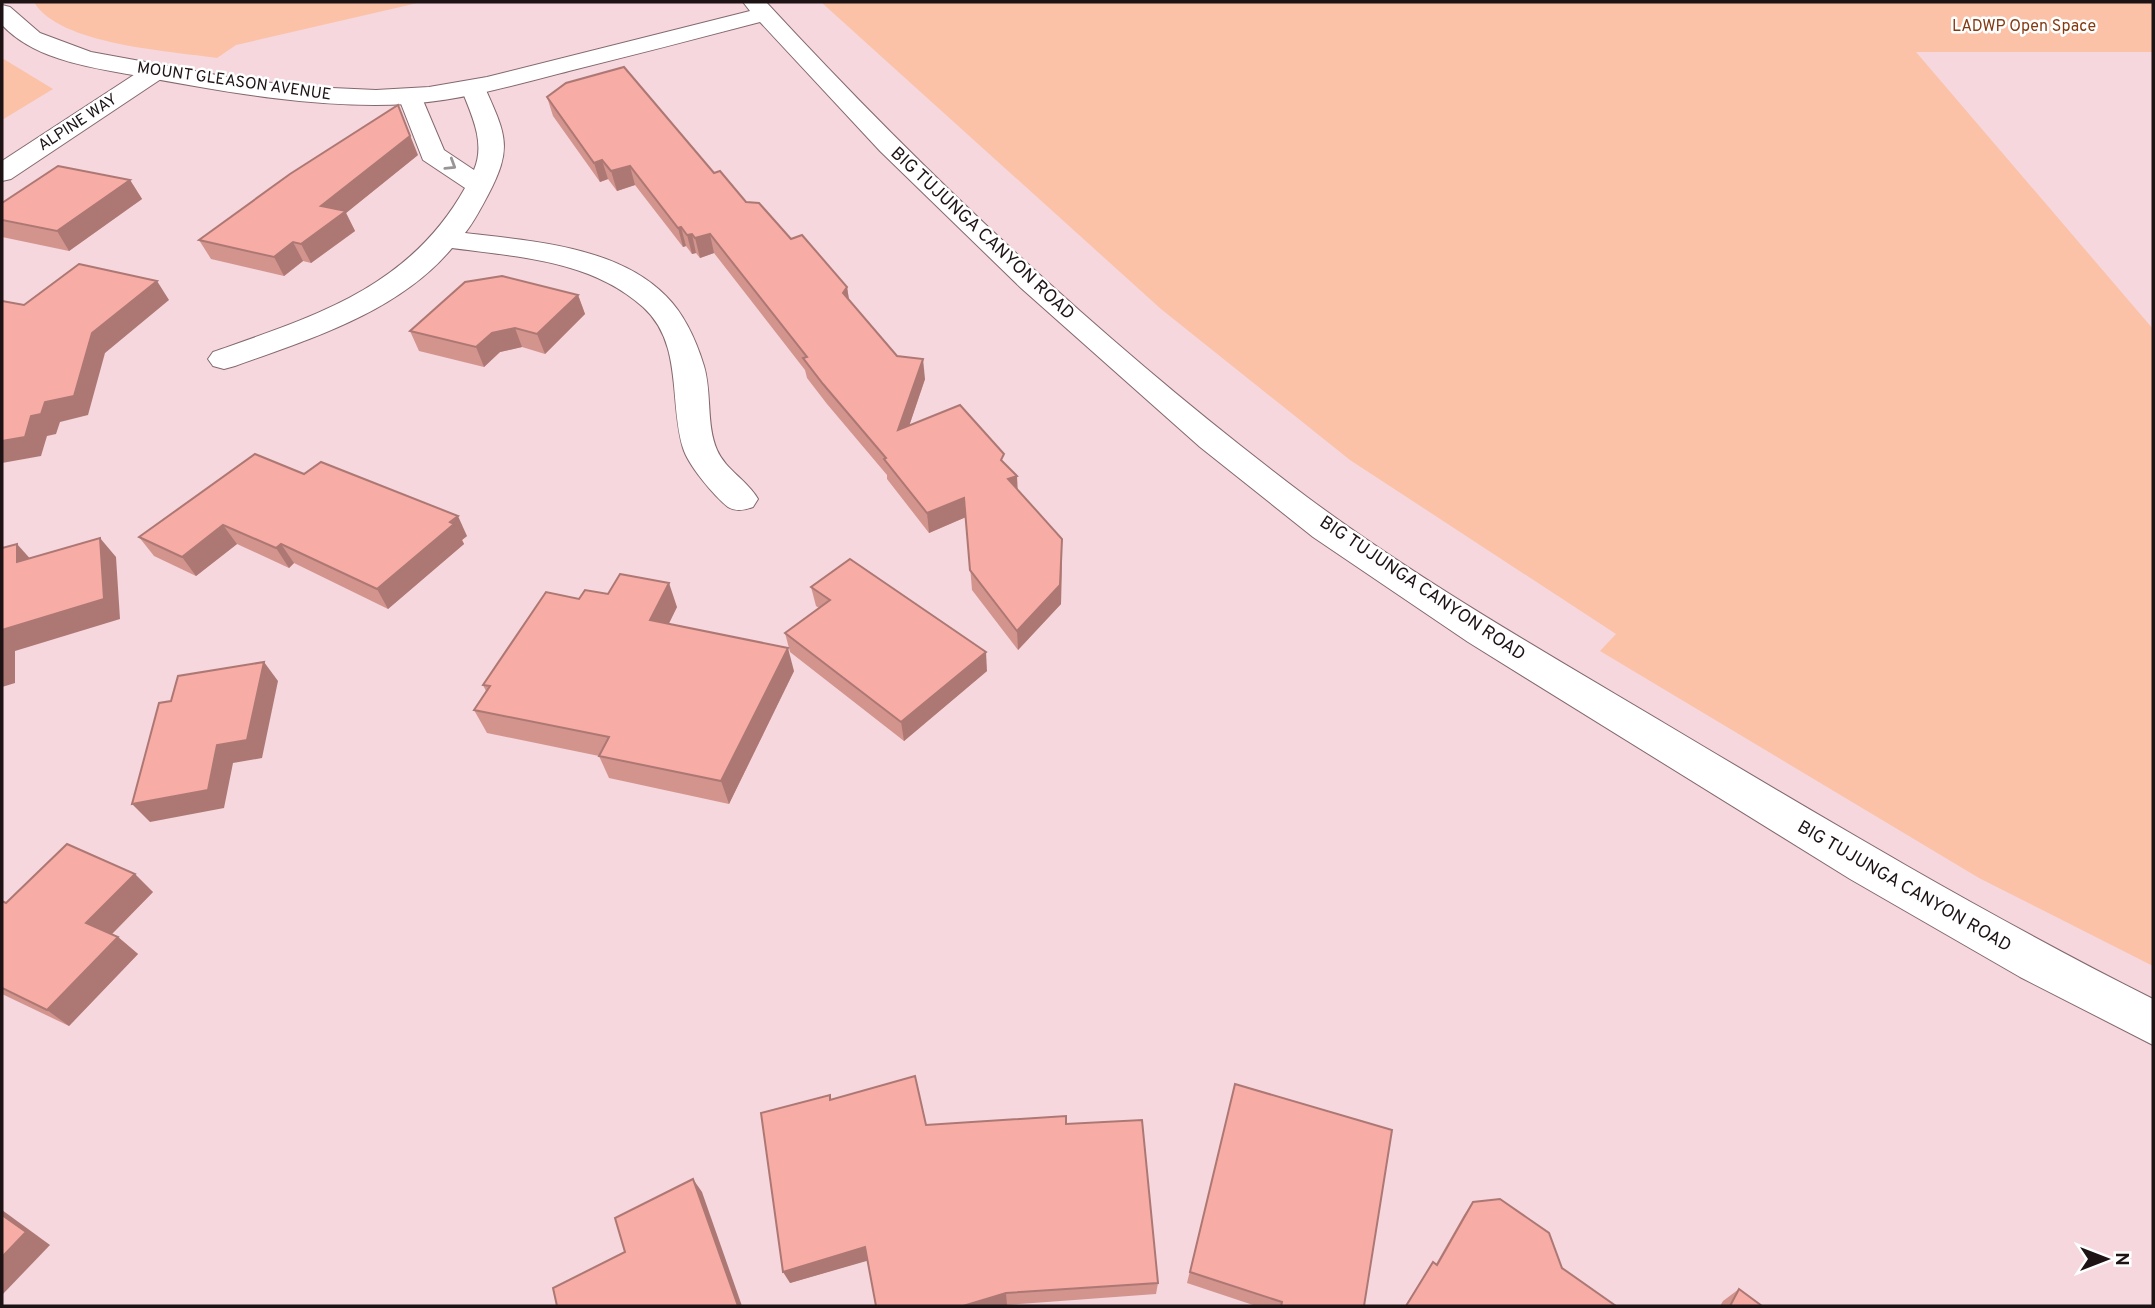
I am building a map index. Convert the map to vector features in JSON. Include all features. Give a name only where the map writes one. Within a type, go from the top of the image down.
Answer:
[{"type":"street","name":"MOUNT GLEASON AVENUE","points":[[2,12],[11,24],[30,36],[66,52],[155,72],[306,95],[357,98],[410,96],[473,88],[759,8]]},
{"type":"street","name":"BIG TUJUNGA CANYON ROAD","points":[[759,8],[880,137],[1020,275],[1206,435],[1354,548],[1545,670],[1775,811],[2046,970],[2153,1023]]},
{"type":"street","name":"ALPINE WAY","points":[[2,173],[155,72]]},
{"type":"street","points":[[224,359],[312,328],[359,306],[411,271],[446,239],[464,214],[492,155],[489,131],[473,88]]},
{"type":"street","points":[[410,96],[432,154],[479,185]]},
{"type":"street","points":[[446,239],[561,256],[599,267],[635,283],[666,311],[683,339],[701,453],[741,499]]},
{"type":"green space","points":[[34,2],[422,2],[236,45],[217,58],[145,49],[91,37],[67,28],[47,16]]},
{"type":"green space","name":"LADWP Open Space","points":[[821,2],[2153,2],[2153,52],[1916,52],[2153,329],[2153,966],[1979,878],[1600,651],[1616,634],[1350,460],[1161,309]]},
{"type":"green space","points":[[2,58],[53,89],[2,120]]},
{"type":"building","points":[[624,67],[714,173],[720,171],[746,202],[759,203],[791,239],[802,235],[847,287],[843,293],[897,356],[923,359],[898,430],[960,405],[1004,454],[1001,460],[1017,476],[1008,479],[1062,539],[1060,585],[1017,631],[970,570],[964,498],[927,513],[884,459],[886,458],[823,384],[803,358],[807,357],[710,234],[695,238],[692,234],[687,235],[681,227],[678,228],[630,166],[611,171],[602,160],[594,163],[547,97],[566,83]]},
{"type":"building","points":[[398,105],[410,136],[321,206],[346,211],[301,244],[293,242],[274,257],[199,240],[290,174]]},
{"type":"building","points":[[58,166],[130,180],[57,231],[2,220],[2,203]]},
{"type":"building","points":[[79,264],[157,281],[92,333],[74,396],[45,402],[41,414],[31,416],[25,437],[2,441],[2,301],[24,305]]},
{"type":"building","points":[[502,276],[578,295],[537,334],[515,328],[492,333],[476,347],[410,331],[465,282]]},
{"type":"building","points":[[255,454],[304,474],[321,462],[458,516],[450,522],[454,524],[377,589],[281,544],[276,548],[223,525],[182,557],[139,537]]},
{"type":"building","points":[[100,538],[104,599],[2,630],[2,548],[17,544],[17,562]]},
{"type":"building","points":[[850,559],[986,652],[901,722],[785,633],[830,600],[811,587]]},
{"type":"building","points":[[620,574],[669,583],[650,620],[788,648],[721,781],[599,756],[609,737],[474,710],[490,686],[483,685],[546,592],[579,599],[585,590],[608,594]]},
{"type":"building","points":[[264,662],[247,740],[217,745],[208,790],[132,804],[159,703],[171,701],[178,676]]},
{"type":"building","points":[[67,844],[135,874],[86,923],[118,937],[47,1010],[2,988],[2,901],[6,903]]},
{"type":"building","points":[[915,1076],[926,1125],[1066,1116],[1066,1124],[1142,1120],[1158,1283],[1006,1293],[963,1306],[876,1306],[865,1247],[783,1272],[761,1113],[830,1095],[830,1100]]},
{"type":"building","points":[[1235,1084],[1392,1130],[1364,1306],[1281,1306],[1282,1302],[1190,1272]]},
{"type":"building","points":[[693,1179],[738,1306],[557,1306],[553,1288],[625,1252],[615,1218]]},
{"type":"building","points":[[1500,1199],[1549,1233],[1562,1268],[1616,1306],[1406,1306],[1433,1262],[1437,1265],[1473,1202]]},
{"type":"building","points":[[2,1215],[26,1232],[2,1257]]},
{"type":"building","points":[[1739,1289],[1762,1306],[1730,1306]]}]
